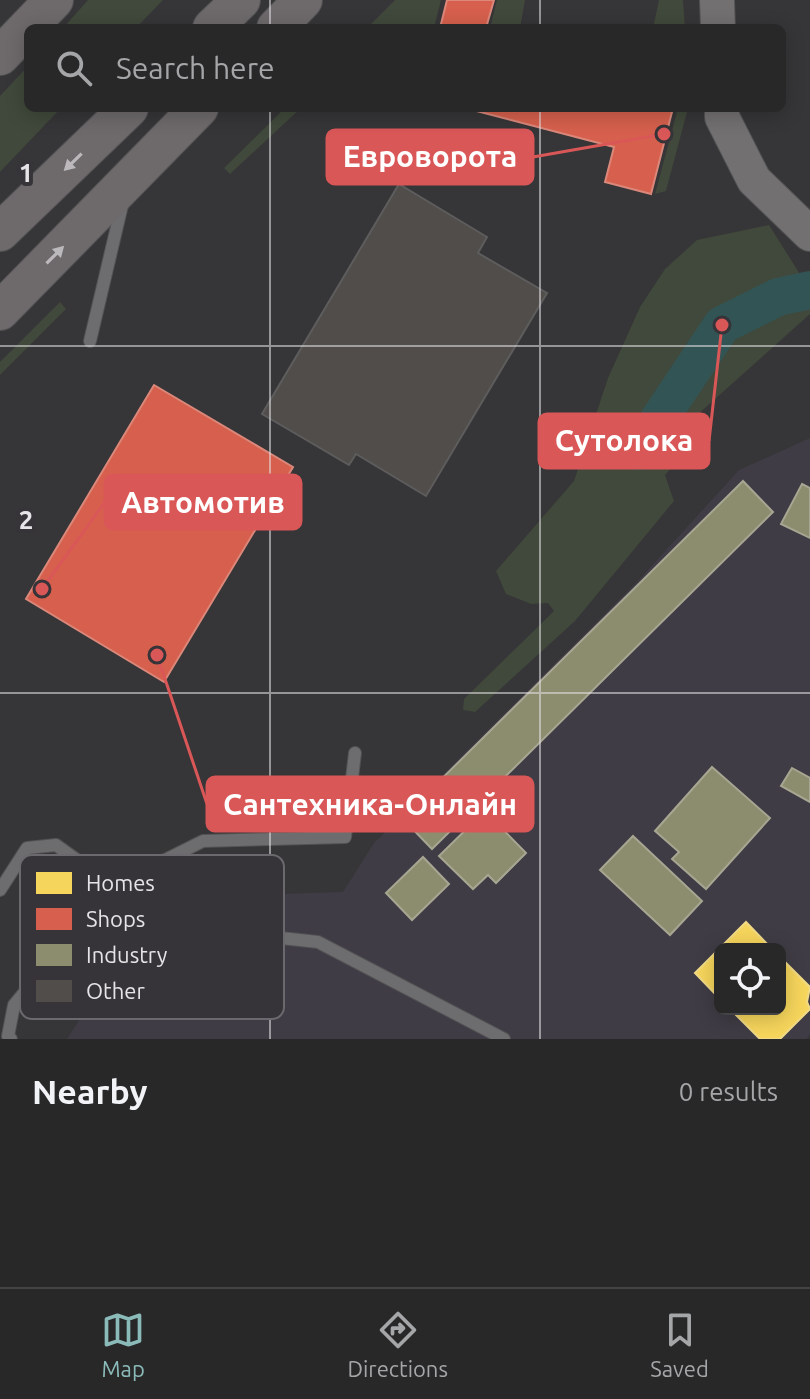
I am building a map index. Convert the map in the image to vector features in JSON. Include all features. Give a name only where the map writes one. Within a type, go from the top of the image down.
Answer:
[{"type":"main road","points":[[31,24],[54,0]]},
{"type":"main road","points":[[216,24],[241,0]]},
{"type":"main road","points":[[280,24],[303,0]]},
{"type":"main road","points":[[717,0],[718,24]]},
{"type":"main road","points":[[0,56],[24,31]]},
{"type":"main road","points":[[0,232],[125,112]]},
{"type":"main road","points":[[0,311],[195,112]]},
{"type":"main road","points":[[722,112],[754,180],[810,234]]},
{"type":"lane","points":[[90,341],[128,181]]},
{"type":"lane","points":[[175,855],[203,841],[345,837],[355,753]]},
{"type":"lane","points":[[22,855],[27,848],[56,845],[70,855]]},
{"type":"lane","points":[[0,890],[20,859]]},
{"type":"lane","points":[[284,938],[318,942],[504,1039]]},
{"type":"lane","points":[[11,1039],[8,1036],[14,1005],[20,998]]},
{"type":"shaded area","points":[[810,438],[810,1033],[807,1039],[67,1039],[80,1019],[284,1019],[284,894],[343,892],[374,843],[637,582],[739,470]]},
{"type":"green space","points":[[88,0],[163,0],[140,24],[67,24]]},
{"type":"green space","points":[[395,0],[441,0],[435,24],[371,24]]},
{"type":"green space","points":[[497,0],[525,0],[521,24],[491,24]]},
{"type":"green space","points":[[659,0],[683,0],[685,24],[654,24]]},
{"type":"green space","points":[[24,70],[24,112],[57,112],[0,172],[0,96]]},
{"type":"green space","points":[[281,112],[297,112],[230,174],[224,168]]},
{"type":"green space","points":[[677,112],[687,112],[666,191],[655,194]]},
{"type":"green space","points":[[769,225],[810,290],[810,314],[696,416],[688,449],[665,475],[674,501],[575,621],[475,712],[463,710],[464,699],[554,611],[548,603],[531,604],[506,594],[496,571],[574,481],[608,378],[640,307],[665,269],[697,240]]},
{"type":"green space","points":[[60,302],[66,309],[0,375],[0,362]]},
{"type":"building: Homes","points":[[746,922],[766,943],[725,943]]},
{"type":"building: Homes","points":[[714,954],[714,993],[695,973]]},
{"type":"building: Homes","points":[[786,963],[810,987],[807,1002],[810,1009],[780,1039],[760,1039],[736,1015],[786,1015]]},
{"type":"building: Shops","points":[[447,0],[494,0],[487,24],[441,24]]},
{"type":"building: Shops","points":[[480,112],[672,112],[651,194],[605,182],[614,147]]},
{"type":"building: Shops","points":[[154,385],[293,467],[164,682],[26,599]]},
{"type":"building: Industry","points":[[743,481],[773,512],[432,849],[402,818]]},
{"type":"building: Industry","points":[[802,484],[810,488],[810,538],[781,524]]},
{"type":"building: Industry","points":[[712,767],[770,818],[706,889],[672,859],[679,852],[655,831]]},
{"type":"building: Industry","points":[[792,768],[810,778],[810,802],[781,786]]},
{"type":"building: Industry","points":[[485,811],[526,853],[496,883],[488,875],[473,889],[439,856]]},
{"type":"building: Industry","points":[[633,836],[702,901],[670,935],[600,870]]},
{"type":"building: Industry","points":[[423,857],[449,884],[412,920],[386,893]]},
{"type":"building: Other","points":[[399,184],[487,237],[478,253],[547,293],[426,496],[356,454],[349,465],[262,414]]},
{"type":"waterway","points":[[638,451],[722,325],[778,297],[810,290]]},
{"type":"place","name":"Евроворота","points":[[664,134]]},
{"type":"place","name":"Сутолока","points":[[722,325]]},
{"type":"place","name":"Автомотив","points":[[42,589]]},
{"type":"place","name":"Сантехника-Онлайн","points":[[157,655]]}]
